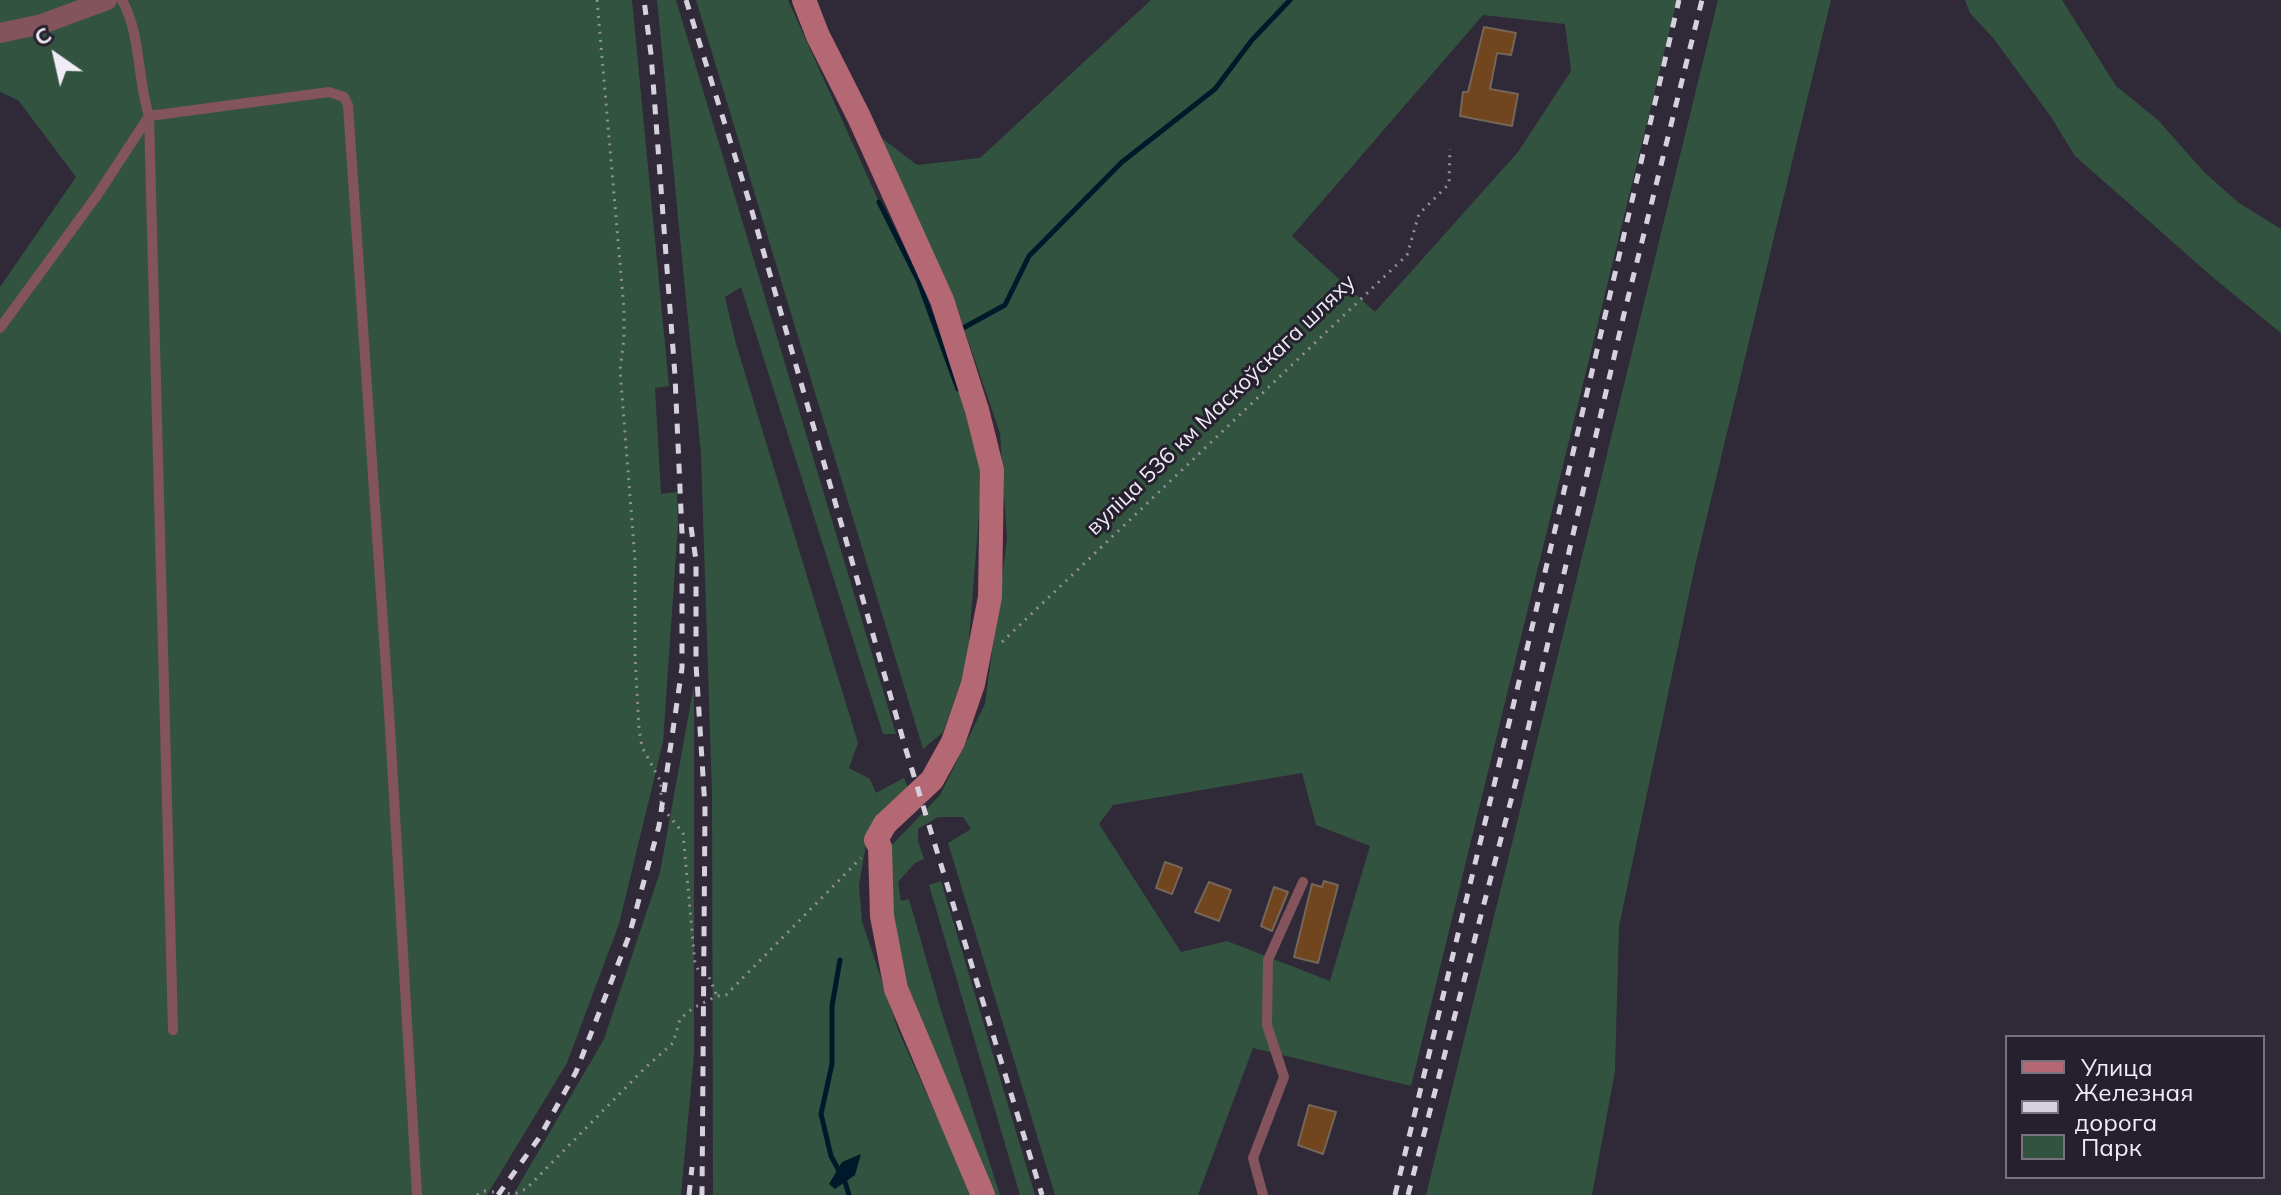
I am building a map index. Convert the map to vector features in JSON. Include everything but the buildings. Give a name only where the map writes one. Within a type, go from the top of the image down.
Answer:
[{"type":"street","points":[[0,33],[42,24],[107,0]]},
{"type":"street","points":[[804,0],[942,300],[989,451],[992,470],[990,597],[976,666],[953,742],[932,780],[885,824],[876,840],[880,847],[882,916],[896,989],[983,1195]]},
{"type":"lane","points":[[122,0],[134,28],[141,90],[149,116],[173,1030]]},
{"type":"lane","points":[[0,328],[98,194],[149,116],[329,92],[344,97],[348,105],[390,728],[417,1195]]},
{"type":"lane","points":[[1263,1195],[1253,1158],[1284,1077],[1267,1025],[1268,960],[1303,882]]},
{"type":"path","points":[[597,0],[624,309],[620,370],[635,560],[639,729],[642,747],[661,782],[661,806],[683,833],[695,964],[700,973],[709,977],[717,996]]},
{"type":"path","name":"вуліца 536 км Маскоўскага шляху","points":[[976,666],[1407,255],[1419,214],[1449,184],[1450,149]]},
{"type":"path","points":[[477,1195],[484,1191],[514,1194],[526,1189],[673,1043],[680,1019],[693,1008],[726,995],[835,886],[876,840]]},
{"type":"green space","points":[[0,0],[632,0],[669,386],[655,388],[661,494],[677,492],[678,525],[663,742],[619,924],[567,1063],[487,1195],[0,1195],[0,287],[76,177],[18,100],[0,92]]},
{"type":"green space","points":[[657,0],[676,0],[896,734],[883,734],[741,287],[725,297],[736,344],[858,743],[849,768],[870,779],[876,793],[904,778],[909,790],[867,838],[859,885],[862,921],[898,1030],[972,1195],[713,1195],[712,793],[701,454]]},
{"type":"green space","points":[[696,0],[788,0],[879,202],[918,279],[963,401],[982,477],[967,665],[943,732],[923,749]]},
{"type":"green space","points":[[1151,0],[1677,0],[1411,1086],[1253,1048],[1198,1195],[1055,1195],[948,843],[971,829],[963,817],[938,817],[918,829],[924,859],[915,863],[898,882],[901,901],[909,899],[1000,1195],[993,1195],[913,1006],[888,913],[890,847],[940,795],[985,704],[1007,539],[1000,433],[951,291],[874,132],[917,165],[980,158]],"holes":[[[1483,15],[1565,24],[1571,71],[1518,152],[1375,312],[1292,236]],[[1302,773],[1316,825],[1370,846],[1330,981],[1227,941],[1181,952],[1099,824],[1113,805]]]},
{"type":"green space","points":[[1718,0],[1831,0],[1695,566],[1619,926],[1615,1071],[1592,1195],[1426,1195]]},
{"type":"green space","points":[[1965,0],[2062,0],[2116,86],[2158,120],[2204,172],[2239,203],[2281,229],[2281,333],[2075,156],[2051,117],[1994,39],[1970,13]]},
{"type":"green space","points":[[694,685],[694,1055],[681,1195],[513,1195],[604,1039],[660,872]]},
{"type":"green space","points":[[941,881],[1035,1195],[1020,1195],[929,885]]},
{"type":"water","points":[[861,1154],[855,1175],[835,1189],[829,1184],[842,1162]]},
{"type":"waterway","points":[[963,328],[1005,305],[1029,256],[1122,162],[1215,89],[1252,40],[1290,0]]},
{"type":"waterway","points":[[879,202],[918,280],[958,389]]},
{"type":"waterway","points":[[840,960],[832,1006],[832,1064],[821,1114],[831,1156],[849,1195]]},
{"type":"railway","points":[[498,1195],[539,1138],[576,1072],[629,936],[659,826],[682,668],[682,533],[675,376],[651,54],[644,0]]},
{"type":"railway","points":[[686,0],[749,201],[906,750],[1042,1195]]},
{"type":"railway","points":[[1395,1195],[1679,0]]},
{"type":"railway","points":[[1408,1195],[1516,781],[1624,314],[1702,0]]},
{"type":"railway","points":[[691,527],[696,560],[696,664],[705,808],[702,1195]]},
{"type":"railway","points":[[689,1195],[692,1167]]}]
